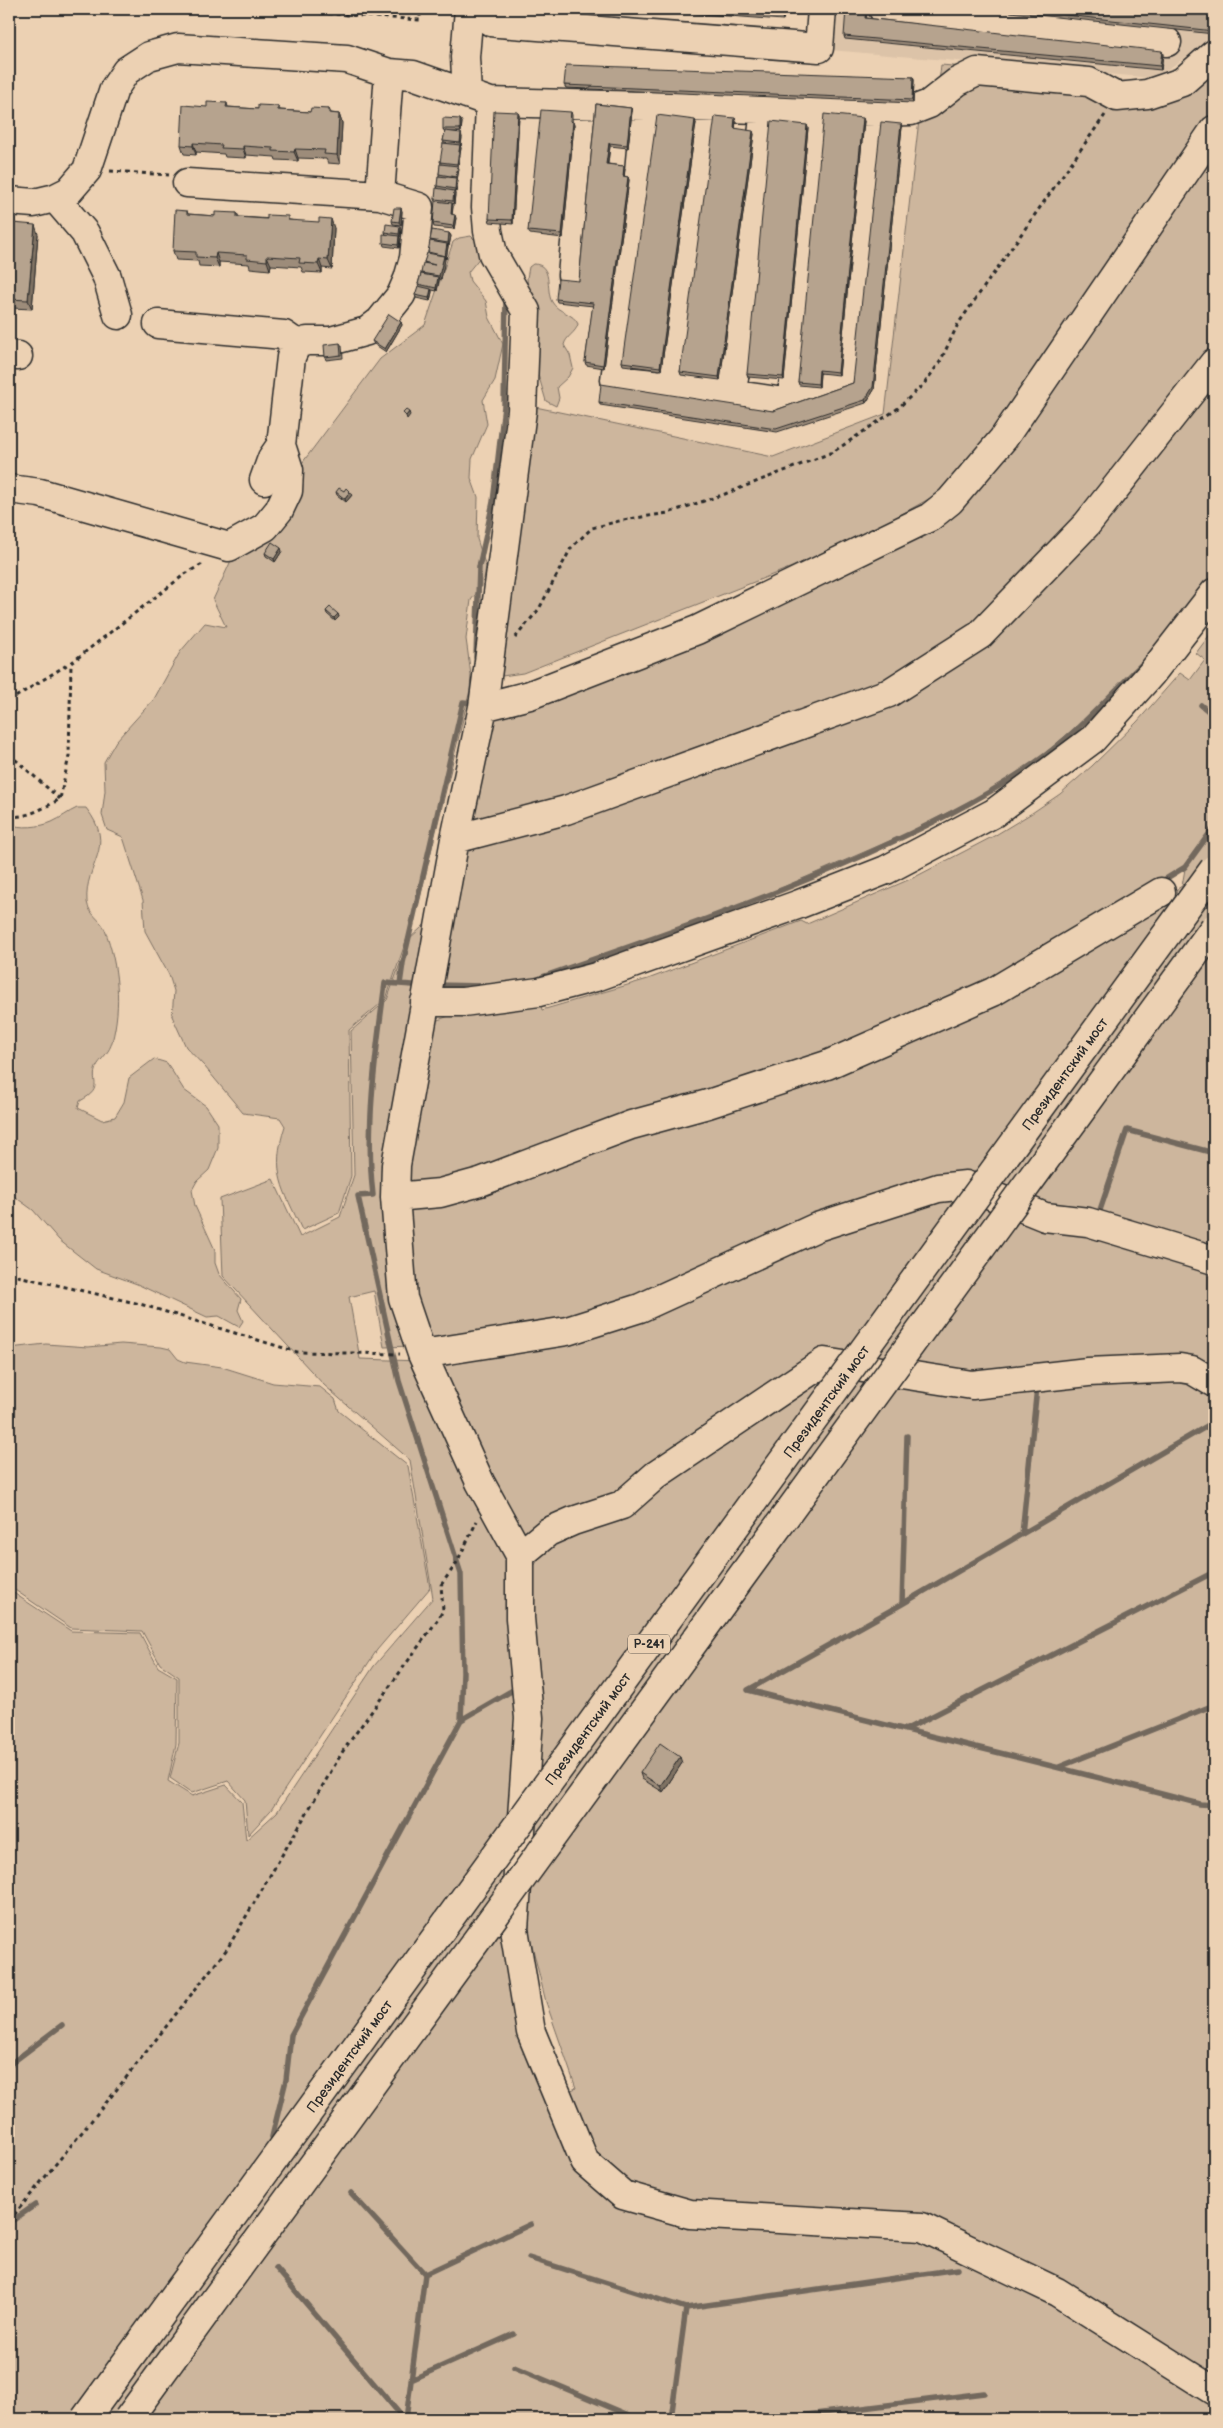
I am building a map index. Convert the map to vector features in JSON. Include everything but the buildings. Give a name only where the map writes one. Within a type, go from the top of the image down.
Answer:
[{"type":"main road","points":[[470,9],[466,57],[478,98],[488,231],[493,254],[526,311],[522,411],[483,707],[455,838],[425,1002],[396,1165],[395,1197],[403,1298],[422,1354],[487,1495],[520,1555],[520,1618],[529,1718],[514,1930],[531,2032],[584,2162],[623,2195],[690,2214],[922,2227],[1057,2292],[1214,2391]]},
{"type":"main road","points":[[475,9],[483,18],[499,23],[819,48],[822,9]]},
{"type":"main road","points":[[883,9],[1167,42]]},
{"type":"main road","points":[[9,201],[34,202],[55,198],[69,191],[82,177],[114,89],[126,70],[149,56],[178,48],[347,59],[389,72],[413,75],[478,98],[588,105],[876,112],[911,112],[929,104],[957,82],[977,72],[1088,82],[1117,97],[1147,94],[1182,82],[1214,54]]},
{"type":"main road","points":[[380,195],[389,72]]},
{"type":"main road","points":[[572,275],[588,105]]},
{"type":"main road","points":[[645,107],[631,257],[616,380],[784,402],[847,379],[876,112]]},
{"type":"main road","points":[[672,386],[708,109]]},
{"type":"main road","points":[[732,394],[765,109]]},
{"type":"main road","points":[[792,399],[816,111]]},
{"type":"main road","points":[[483,707],[530,695],[697,630],[930,517],[950,501],[1003,438],[1214,130]]},
{"type":"main road","points":[[9,489],[40,493],[229,547],[266,527],[279,510],[288,491],[289,470],[281,445],[291,357],[297,344],[307,341],[331,341],[367,331],[380,321],[401,295],[414,258],[419,207],[380,195],[183,179]]},
{"type":"main road","points":[[55,198],[85,233],[107,277],[118,315]]},
{"type":"main road","points":[[158,324],[284,335],[297,344]]},
{"type":"main road","points":[[455,838],[566,810],[889,693],[980,635],[1087,524],[1214,363]]},
{"type":"main road","points":[[264,480],[272,458],[281,445]]},
{"type":"main road","points":[[425,1002],[462,1002],[539,992],[596,977],[797,905],[886,870],[994,813],[1092,739],[1151,674],[1214,593]]},
{"type":"main road","name":"Президентский мост","points":[[85,2419],[1214,869]]},
{"type":"main road","points":[[395,1197],[440,1193],[480,1182],[631,1125],[708,1104],[827,1065],[993,992],[1161,892]]},
{"type":"main road","name":"Р-241","points":[[128,2419],[1214,928]]},
{"type":"main road","points":[[422,1354],[567,1331],[640,1308],[817,1227],[938,1188],[966,1185],[1045,1217],[1088,1222],[1214,1260]]},
{"type":"main road","points":[[520,1555],[548,1532],[573,1521],[622,1505],[656,1475],[824,1362],[972,1385],[1088,1372],[1180,1368],[1192,1370],[1214,1383]]},
{"type":"path","points":[[264,9],[420,20],[420,9]]},
{"type":"path","points":[[100,170],[183,179]]},
{"type":"path","points":[[9,701],[71,663],[185,574],[229,547]]},
{"type":"path","points":[[9,815],[14,817],[44,808],[60,799],[69,756],[71,663]]},
{"type":"path","points":[[9,754],[60,799]]},
{"type":"path","points":[[9,1274],[140,1304],[296,1352],[422,1354]]},
{"type":"path","points":[[9,2221],[110,2098],[227,1949],[344,1750],[443,1610],[441,1585],[468,1542],[487,1495]]},
{"type":"shaded area","points":[[834,9],[1214,9],[1214,36],[1209,42],[1154,78],[830,50]]},
{"type":"shaded area","points":[[1214,45],[1214,117],[1009,416],[943,491],[882,525],[792,567],[523,673],[502,676],[526,405],[773,457],[885,414],[919,120],[936,108],[941,65],[1155,84]]},
{"type":"shaded area","points":[[1214,143],[1214,346],[1091,502],[982,622],[875,688],[661,766],[481,825],[471,819],[494,713],[919,531]]},
{"type":"shaded area","points":[[471,236],[477,242],[481,256],[468,272],[470,281],[486,301],[489,317],[503,344],[495,380],[483,400],[487,424],[472,459],[471,478],[478,497],[477,539],[486,567],[483,585],[471,600],[466,639],[471,675],[470,690],[418,906],[386,999],[349,1030],[351,1176],[339,1213],[302,1230],[284,1191],[279,1168],[281,1142],[285,1126],[280,1118],[243,1113],[186,1047],[172,1016],[174,991],[169,975],[145,931],[143,900],[123,837],[107,830],[102,815],[105,791],[104,762],[116,741],[154,699],[180,652],[205,623],[226,627],[213,600],[234,554],[380,359],[425,325],[453,242],[459,238]]},
{"type":"shaded area","points":[[533,264],[544,268],[548,278],[550,297],[555,306],[573,317],[578,324],[564,345],[570,355],[573,368],[568,377],[557,387],[559,398],[556,406],[546,401],[536,367],[527,278],[529,267]]},
{"type":"shaded area","points":[[1214,370],[1214,575],[1141,663],[1076,727],[1037,760],[993,789],[908,833],[735,908],[540,977],[506,984],[437,984],[465,845],[957,659]]},
{"type":"shaded area","points":[[1214,601],[1214,629],[1210,608]]},
{"type":"shaded area","points":[[1214,629],[1214,1252],[1085,1213],[1040,1206],[985,1179],[972,1176],[951,1176],[893,1192],[807,1221],[635,1299],[577,1319],[506,1333],[506,1337],[438,1348],[436,1343],[429,1344],[412,1297],[402,1214],[408,1205],[462,1193],[620,1136],[766,1093],[855,1061],[1000,998],[1182,886],[1185,869],[992,986],[891,1032],[792,1069],[623,1120],[459,1181],[412,1190],[400,1181],[429,1023],[458,1013],[540,1002],[542,1010],[648,979],[801,921],[807,924],[915,877],[994,836],[1060,794],[1137,722],[1180,673],[1190,680],[1205,660],[1196,653]]},
{"type":"shaded area","points":[[77,808],[86,808],[95,822],[99,834],[100,845],[87,888],[87,902],[90,910],[105,930],[116,971],[118,1000],[111,1045],[95,1070],[95,1088],[93,1092],[80,1101],[78,1108],[102,1120],[115,1117],[124,1102],[129,1078],[154,1059],[167,1063],[184,1090],[206,1106],[218,1124],[218,1148],[209,1170],[197,1181],[192,1190],[195,1206],[215,1250],[215,1263],[219,1274],[241,1299],[238,1310],[243,1321],[239,1327],[219,1316],[207,1317],[137,1284],[96,1269],[59,1240],[33,1210],[11,1194],[9,1195],[9,824],[30,827],[47,824]]},
{"type":"shaded area","points":[[433,917],[389,1137],[414,1346],[384,1347],[374,1291],[349,1297],[360,1359],[420,1361],[511,1553],[520,1711],[521,1937],[535,1996],[567,2092],[576,2088],[546,2002],[529,1933],[536,1707],[532,1569],[547,1547],[650,1492],[828,1371],[1177,1377],[1214,1392],[1214,2419],[9,2419],[9,1590],[71,1631],[140,1633],[158,1667],[177,1678],[176,1744],[168,1781],[192,1796],[226,1785],[242,1802],[246,1840],[277,1812],[374,1666],[433,1598],[410,1460],[324,1385],[223,1276],[220,1199],[273,1179],[300,1237],[340,1217],[354,1175],[351,1031],[387,1000],[409,939]]},
{"type":"shaded area","points":[[946,1195],[1086,1230],[1214,1268],[1214,1372],[963,1375],[827,1351],[806,1357],[650,1465],[617,1495],[569,1509],[517,1536],[435,1360],[744,1267]]},
{"type":"shaded area","points":[[46,1344],[88,1347],[121,1344],[161,1347],[170,1349],[178,1359],[185,1362],[222,1367],[273,1383],[320,1387],[335,1399],[339,1411],[408,1466],[430,1588],[377,1650],[271,1810],[248,1835],[245,1800],[228,1781],[192,1793],[170,1778],[179,1743],[179,1677],[160,1664],[142,1631],[71,1628],[9,1586],[9,1348]]},
{"type":"waterway","points":[[476,657],[479,567],[493,502],[504,406],[506,298]]},
{"type":"waterway","points":[[542,977],[663,935],[782,890],[860,857],[950,814],[1036,762],[1077,728],[1141,665]]},
{"type":"waterway","points":[[400,984],[403,963],[463,702],[474,703],[474,701]]},
{"type":"waterway","points":[[1201,705],[1214,716]]},
{"type":"waterway","points":[[1159,883],[1185,867],[1214,827]]},
{"type":"waterway","points":[[272,2137],[286,2080],[291,2035],[461,1720],[463,1673],[461,1574],[399,1381],[358,1196],[373,1195],[370,1142],[371,1116],[375,1062],[385,983],[413,985]]},
{"type":"waterway","points":[[436,985],[484,986]]},
{"type":"waterway","points":[[1098,1216],[1127,1130],[1214,1153]]},
{"type":"waterway","points":[[1022,1534],[1037,1387]]},
{"type":"waterway","points":[[748,1690],[902,1604],[1214,1422]]},
{"type":"waterway","points":[[902,1604],[907,1436]]},
{"type":"waterway","points":[[905,1730],[1214,1572]]},
{"type":"waterway","points":[[461,1720],[513,1690]]},
{"type":"waterway","points":[[748,1690],[1200,1804],[1214,1805]]},
{"type":"waterway","points":[[1059,1767],[1214,1705]]},
{"type":"waterway","points":[[9,2065],[62,2025]]},
{"type":"waterway","points":[[351,2193],[425,2274]]},
{"type":"waterway","points":[[9,2223],[35,2205]]},
{"type":"waterway","points":[[425,2274],[531,2224]]},
{"type":"waterway","points":[[529,2258],[686,2308],[958,2269]]},
{"type":"waterway","points":[[276,2268],[404,2419]]},
{"type":"waterway","points":[[406,2419],[425,2274]]},
{"type":"waterway","points":[[671,2419],[686,2308]]},
{"type":"waterway","points":[[411,2380],[514,2334]]},
{"type":"waterway","points":[[514,2367],[638,2419]]},
{"type":"waterway","points":[[774,2419],[984,2393]]}]
